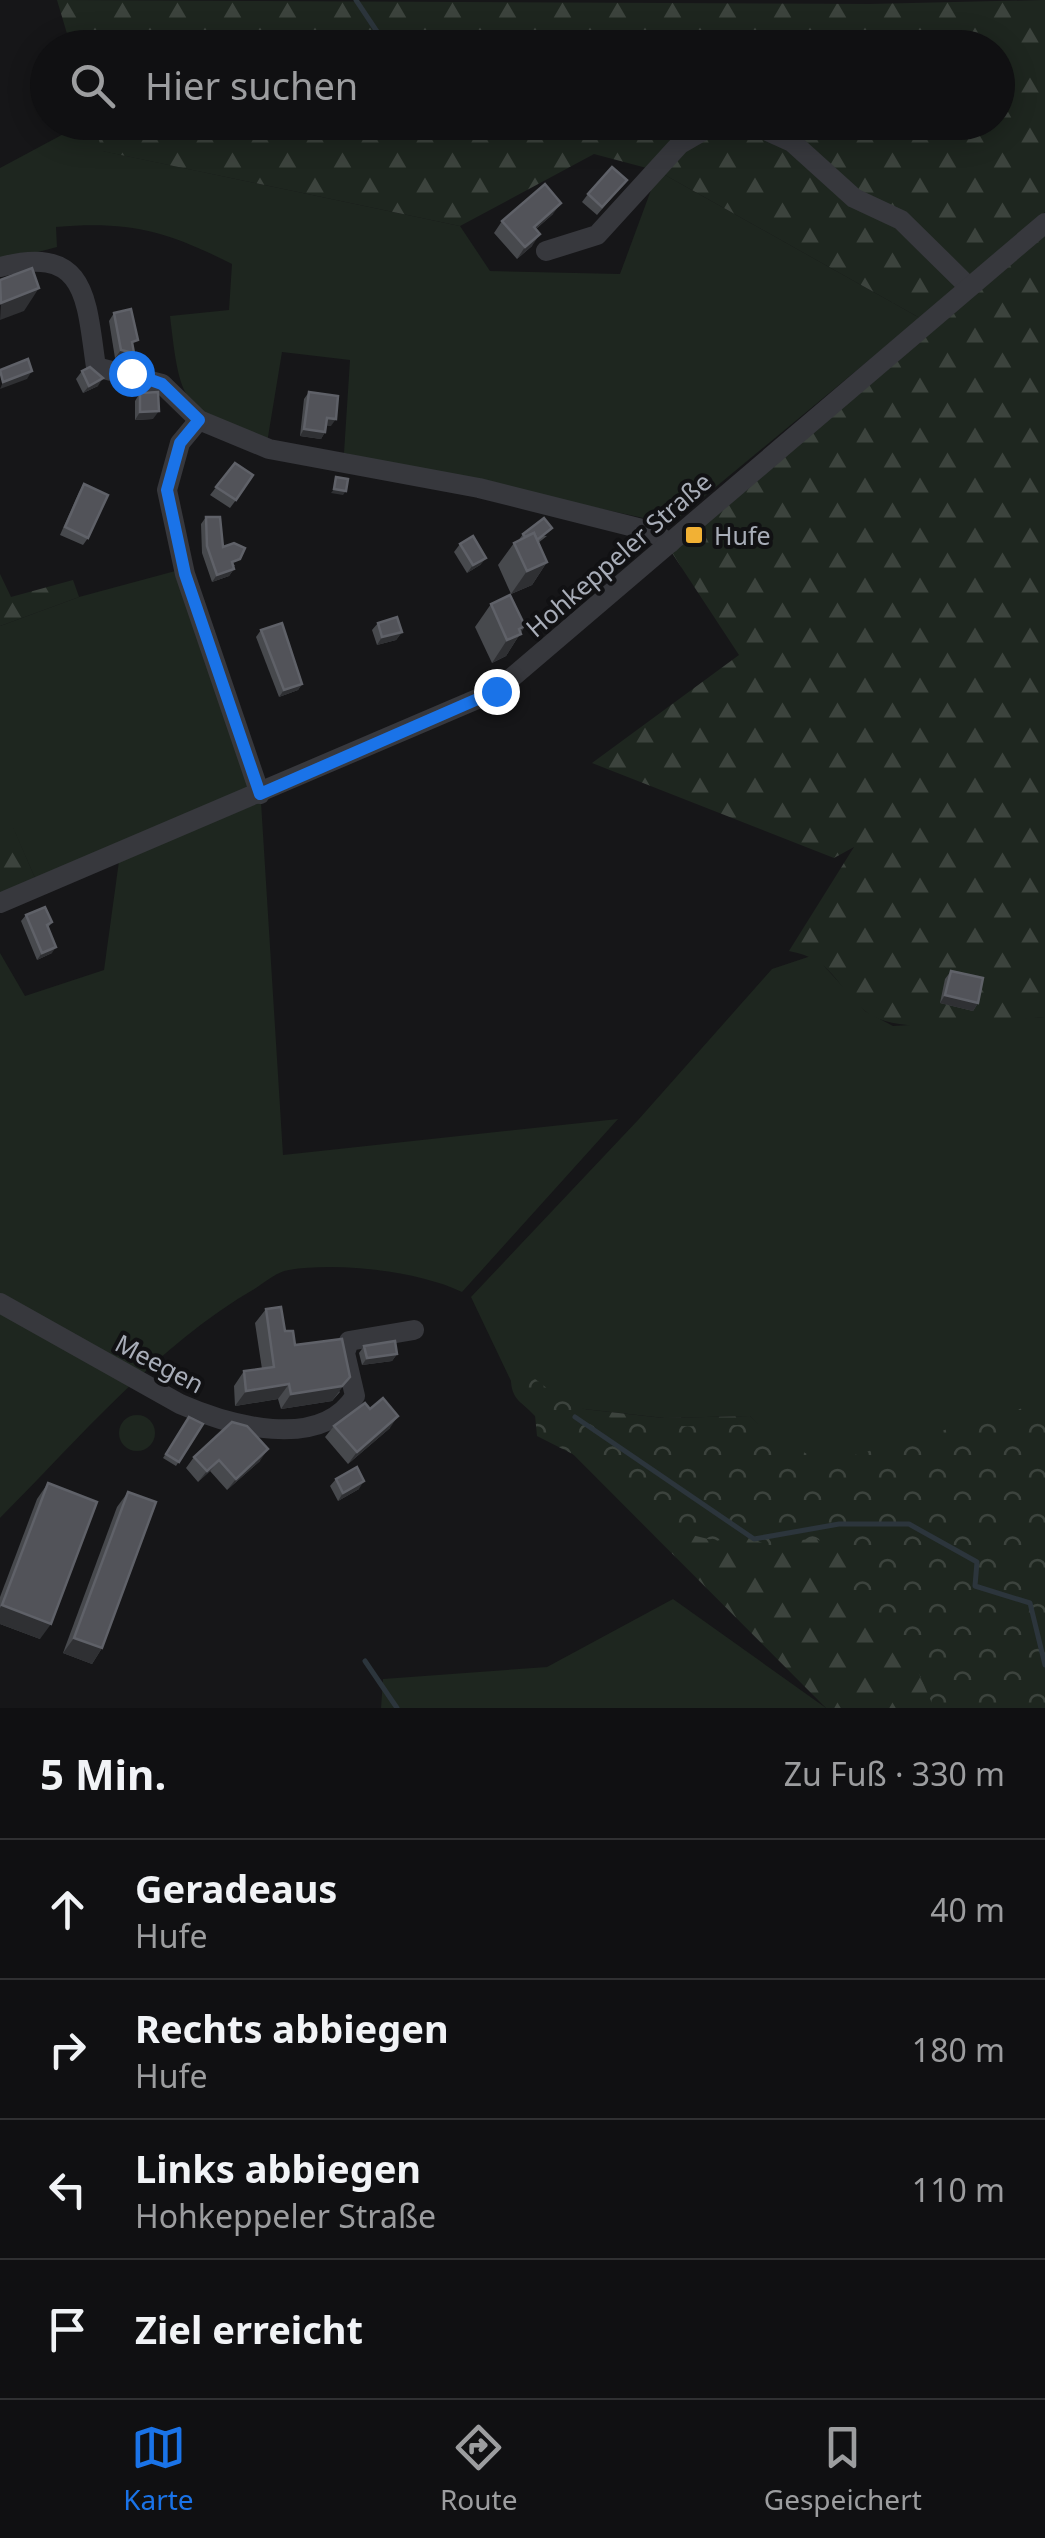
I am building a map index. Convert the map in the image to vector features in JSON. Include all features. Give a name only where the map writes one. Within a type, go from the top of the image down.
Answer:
[{"type":"street","points":[[546,251],[597,236],[687,140]]},
{"type":"street","points":[[787,140],[854,198],[901,220],[968,287]]},
{"type":"street","name":"Hohkeppeler Straße","points":[[0,903],[496,691],[1045,222]]},
{"type":"street","points":[[0,267],[44,261],[68,271],[84,288],[96,367],[162,384],[199,420],[270,450],[480,488],[650,531],[670,543]]},
{"type":"street","points":[[199,420],[180,443],[167,490],[185,574],[260,794]]},
{"type":"street","name":"Meegen","points":[[0,1303],[202,1414],[280,1430],[314,1424],[349,1406],[355,1396],[345,1354],[349,1341],[414,1330]]},
{"type":"green space","points":[[57,0],[870,4],[1045,0],[1045,212],[920,318],[658,171],[594,154],[460,226],[102,151],[99,140],[1015,140],[1015,30],[66,30]]},
{"type":"green space","points":[[52,140],[99,140],[103,151],[460,226],[490,271],[620,274],[658,171],[920,318],[671,524],[344,453],[350,360],[282,352],[267,443],[218,420],[191,401],[183,387],[170,316],[229,310],[232,264],[167,236],[105,226],[56,227],[57,247],[0,262],[0,168]]},
{"type":"green space","points":[[1045,232],[1045,1017],[950,1026],[900,1024],[864,1010],[824,966],[789,951],[854,847],[834,858],[592,763],[739,655],[672,553]]},
{"type":"green space","points":[[179,570],[250,787],[35,878],[13,828],[0,827],[0,626],[79,597]]},
{"type":"green space","points":[[0,574],[11,597],[73,580],[79,597],[0,626]]},
{"type":"green space","points":[[261,802],[283,1155],[618,1119],[462,1292],[424,1279],[377,1270],[330,1267],[280,1272],[220,1311],[153,1365],[0,1518],[0,953],[25,996],[104,970],[119,861]]},
{"type":"green space","points":[[0,827],[13,827],[35,878],[0,894]]},
{"type":"green space","points":[[814,955],[865,1011],[893,1026],[1045,1017],[1045,1409],[828,1474],[782,1450],[750,1416],[664,1418],[521,1402],[471,1297],[639,1119],[772,969]]},
{"type":"green space","points":[[525,1370],[579,1407],[607,1417],[666,1426],[761,1424],[784,1449],[797,1449],[826,1463],[1045,1402],[1045,1708],[934,1708],[907,1646],[849,1586],[867,1561],[814,1538],[768,1546],[744,1534],[716,1541],[651,1521],[600,1468],[537,1436],[535,1415],[513,1392],[511,1379]]},
{"type":"green space","points":[[521,1402],[663,1418],[750,1416],[1045,1708],[826,1708]]},
{"type":"green space","points":[[137,1415],[150,1420],[155,1433],[150,1446],[137,1451],[124,1446],[119,1433],[124,1420]]},
{"type":"green space","points":[[673,1599],[826,1708],[381,1708],[383,1679],[547,1667]]},
{"type":"building","points":[[612,167],[627,180],[602,207],[588,194]]},
{"type":"building","points":[[545,184],[561,203],[534,227],[540,234],[525,247],[502,221]]},
{"type":"building","points":[[32,268],[39,288],[1,303],[0,280]]},
{"type":"building","points":[[131,309],[138,340],[132,342],[134,353],[121,350],[114,313]]},
{"type":"building","points":[[28,359],[32,371],[3,382],[0,370]]},
{"type":"building","points":[[90,367],[103,378],[89,386],[82,371]]},
{"type":"building","points":[[158,392],[159,411],[140,412],[140,393]]},
{"type":"building","points":[[309,392],[338,396],[336,419],[327,418],[325,432],[304,429]]},
{"type":"building","points":[[235,463],[253,475],[236,500],[216,487]]},
{"type":"building","points":[[336,477],[348,479],[346,491],[334,489]]},
{"type":"building","points":[[84,484],[108,495],[88,538],[65,527]]},
{"type":"building","points":[[206,517],[220,517],[223,547],[234,543],[245,548],[240,559],[232,562],[234,569],[217,575],[207,546]]},
{"type":"building","points":[[544,518],[552,528],[537,540],[534,533],[525,537],[523,534]]},
{"type":"building","points":[[534,533],[547,562],[527,571],[514,543]]},
{"type":"building","points":[[473,536],[486,558],[473,565],[460,544]]},
{"type":"building","points":[[510,595],[525,626],[519,629],[521,634],[507,640],[491,604]]},
{"type":"building","points":[[397,617],[402,632],[382,637],[378,623]]},
{"type":"building","points":[[282,623],[302,684],[284,690],[261,630]]},
{"type":"building","points":[[45,907],[56,947],[42,953],[26,915]]},
{"type":"building","points":[[951,971],[983,978],[978,1003],[945,995]]},
{"type":"building","points":[[281,1307],[285,1331],[293,1331],[295,1345],[342,1339],[350,1377],[342,1386],[291,1394],[289,1384],[246,1391],[244,1371],[274,1367],[266,1309]]},
{"type":"building","points":[[395,1341],[397,1354],[367,1358],[364,1346]]},
{"type":"building","points":[[383,1398],[398,1416],[357,1452],[334,1426],[365,1403],[370,1409]]},
{"type":"building","points":[[189,1417],[203,1424],[179,1462],[166,1454]]},
{"type":"building","points":[[232,1422],[247,1426],[268,1449],[236,1479],[219,1460],[207,1471],[194,1457]]},
{"type":"building","points":[[357,1467],[364,1481],[343,1493],[336,1479]]},
{"type":"building","points":[[48,1483],[97,1502],[51,1624],[2,1605]]},
{"type":"building","points":[[128,1492],[156,1502],[102,1648],[74,1638]]},
{"type":"waterway","points":[[356,0],[376,30]]},
{"type":"waterway","points":[[575,1417],[754,1539],[839,1524],[909,1524],[977,1562],[975,1586],[1030,1603],[1045,1665]]},
{"type":"waterway","points":[[365,1661],[397,1708]]},
{"type":"place","name":"Hufe","points":[[694,535]]},
{"type":"route","points":[[131,373],[162,384],[199,420],[180,443],[167,490],[185,574],[260,794],[496,691]]}]
